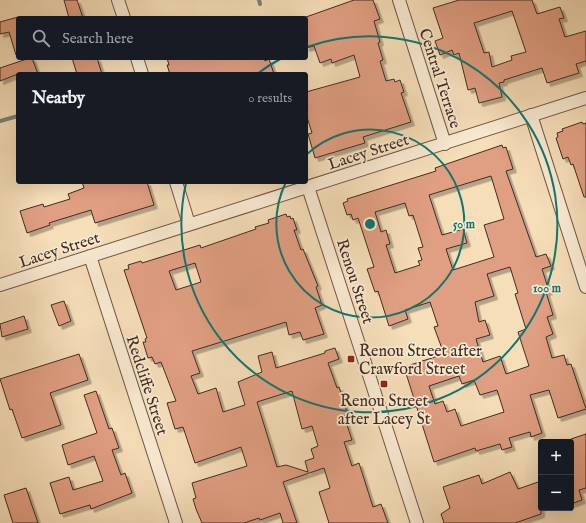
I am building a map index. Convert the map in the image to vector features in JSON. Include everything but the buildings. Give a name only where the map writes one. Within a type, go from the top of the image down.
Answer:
[{"type":"street","points":[[118,0],[123,16]]},
{"type":"street","name":"Central Terrace","points":[[400,0],[445,144]]},
{"type":"street","points":[[138,60],[141,72]]},
{"type":"street","name":"Lacey Street","points":[[0,284],[586,98]]},
{"type":"street","points":[[531,115],[586,287]]},
{"type":"street","points":[[177,184],[189,224]]},
{"type":"street","name":"Renou Street","points":[[308,187],[416,523]]},
{"type":"street","name":"Redcliffe Street","points":[[90,256],[176,523]]},
{"type":"waterway","points":[[259,0],[260,4]]},
{"type":"waterway","points":[[0,121],[16,117]]},
{"type":"place","name":"Renou Street after Crawford Street","points":[[351,359]]},
{"type":"place","name":"Renou Street after Lacey St","points":[[384,384]]}]
